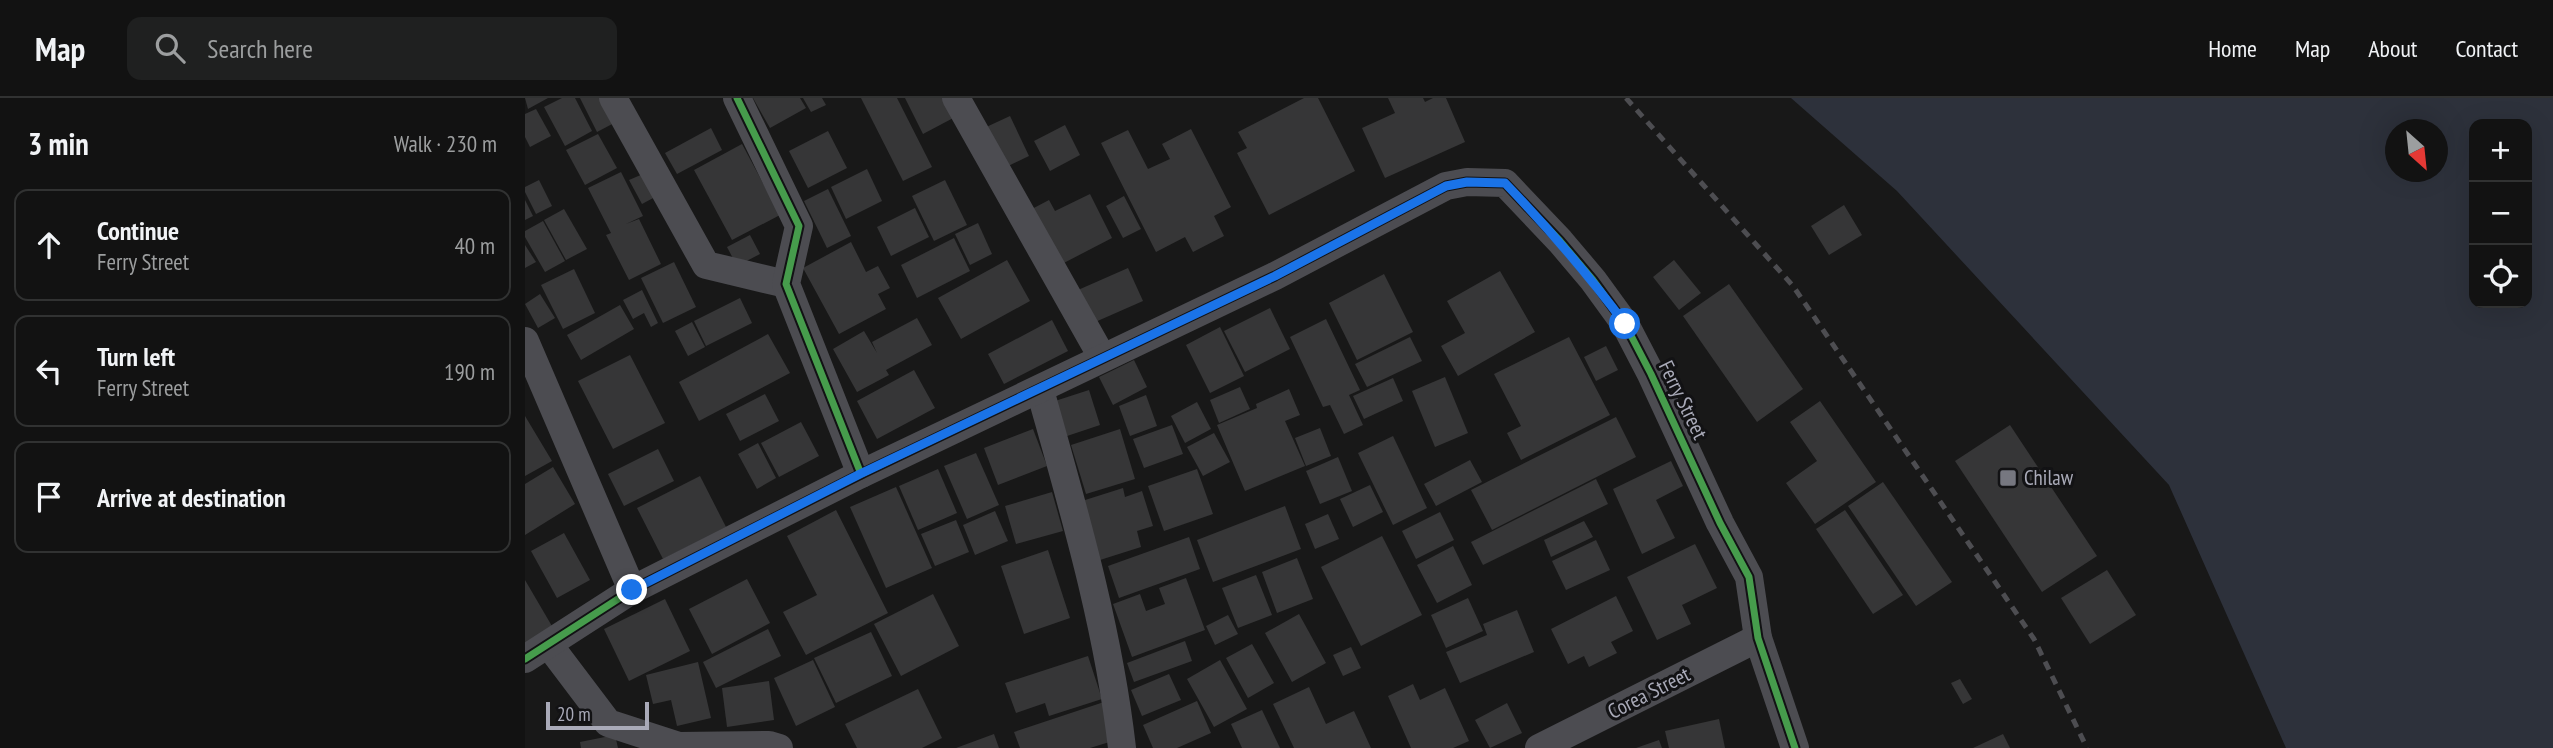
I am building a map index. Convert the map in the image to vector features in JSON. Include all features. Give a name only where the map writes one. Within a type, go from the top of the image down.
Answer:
[{"type":"street","points":[[613,98],[706,265],[786,284]]},
{"type":"street","points":[[737,98],[799,226],[786,284],[860,474]]},
{"type":"street","points":[[955,98],[1102,357]]},
{"type":"street","name":"Ferry Street","points":[[525,659],[632,590],[860,474],[1275,276],[1446,186],[1467,182],[1505,183],[1593,280],[1625,324],[1668,406],[1720,523],[1749,577],[1758,638],[1795,748]]},
{"type":"street","points":[[525,341],[632,590]]},
{"type":"street","points":[[1040,390],[1088,561],[1115,689],[1122,748]]},
{"type":"street","name":"Corea Street","points":[[1539,748],[1758,638]]},
{"type":"street","points":[[549,645],[608,723],[679,746],[779,748]]},
{"type":"shaded area","points":[[1791,98],[2553,98],[2553,748],[2286,748],[2169,485],[1897,191]]},
{"type":"building","points":[[525,98],[548,98],[528,109]]},
{"type":"building","points":[[562,98],[575,98],[592,131],[565,146],[544,107]]},
{"type":"building","points":[[580,98],[604,98],[616,122],[597,132]]},
{"type":"building","points":[[753,98],[800,98],[806,108],[770,128]]},
{"type":"building","points":[[803,98],[822,98],[826,105],[811,112]]},
{"type":"building","points":[[861,98],[897,98],[932,167],[903,181]]},
{"type":"building","points":[[905,98],[947,98],[957,116],[923,134]]},
{"type":"building","points":[[1304,98],[1318,98],[1355,171],[1269,215],[1237,153],[1247,148],[1238,132]]},
{"type":"building","points":[[1388,98],[1423,98],[1425,102],[1433,98],[1446,98],[1465,142],[1385,178],[1362,128],[1395,113]]},
{"type":"building","points":[[536,109],[551,136],[530,147],[525,137],[525,114]]},
{"type":"building","points":[[1010,116],[1029,156],[1002,169],[982,129]]},
{"type":"building","points":[[1065,125],[1080,155],[1050,171],[1034,141]]},
{"type":"building","points":[[711,128],[722,150],[677,174],[665,153]]},
{"type":"building","points":[[1191,129],[1231,207],[1214,216],[1224,236],[1193,252],[1185,237],[1156,252],[1101,143],[1128,130],[1148,169],[1170,159],[1162,144]]},
{"type":"building","points":[[828,131],[847,168],[808,188],[789,151]]},
{"type":"building","points":[[598,134],[617,168],[585,185],[566,150]]},
{"type":"building","points":[[742,144],[780,215],[732,240],[694,170]]},
{"type":"building","points":[[867,169],[882,201],[846,219],[831,187]]},
{"type":"building","points":[[621,172],[643,216],[626,224],[639,219],[661,264],[629,280],[606,235],[611,233],[588,188]]},
{"type":"building","points":[[643,174],[655,197],[642,204],[629,180]]},
{"type":"building","points":[[539,180],[552,206],[536,214],[525,187]]},
{"type":"building","points":[[945,180],[967,225],[934,241],[912,196]]},
{"type":"building","points":[[828,189],[851,236],[827,248],[804,201]]},
{"type":"building","points":[[1090,194],[1112,238],[1058,266],[1030,210],[1049,200],[1055,211]]},
{"type":"building","points":[[1124,196],[1141,229],[1123,238],[1106,206]]},
{"type":"building","points":[[525,200],[533,216],[525,220]]},
{"type":"building","points":[[1844,205],[1862,235],[1829,255],[1811,226]]},
{"type":"building","points":[[915,208],[929,237],[891,256],[877,227]]},
{"type":"building","points":[[564,209],[587,249],[566,260],[544,220]]},
{"type":"building","points":[[543,221],[565,261],[545,272],[525,237],[525,231]]},
{"type":"building","points":[[978,223],[992,254],[970,265],[955,234]]},
{"type":"building","points":[[750,235],[760,254],[737,266],[727,247]]},
{"type":"building","points":[[954,238],[970,271],[917,298],[901,265]]},
{"type":"building","points":[[851,242],[866,272],[878,266],[890,288],[878,294],[886,309],[839,334],[803,268]]},
{"type":"building","points":[[525,245],[536,262],[525,268]]},
{"type":"building","points":[[1007,260],[1030,301],[961,339],[938,298]]},
{"type":"building","points":[[1674,260],[1701,293],[1679,310],[1653,277]]},
{"type":"building","points":[[674,262],[696,307],[663,323],[641,278]]},
{"type":"building","points":[[1128,268],[1143,301],[1093,323],[1078,290]]},
{"type":"building","points":[[574,269],[595,313],[563,329],[541,285]]},
{"type":"building","points":[[1500,271],[1535,332],[1458,376],[1441,346],[1465,333],[1447,301]]},
{"type":"building","points":[[1384,274],[1413,332],[1357,360],[1329,303]]},
{"type":"building","points":[[1729,284],[1803,389],[1757,422],[1683,316]]},
{"type":"building","points":[[642,290],[658,323],[651,327],[644,313],[633,319],[623,300]]},
{"type":"building","points":[[540,294],[555,318],[538,328],[525,304]]},
{"type":"building","points":[[740,298],[752,323],[706,346],[694,321]]},
{"type":"building","points":[[620,305],[634,329],[581,360],[567,335]]},
{"type":"building","points":[[1270,308],[1290,349],[1245,372],[1224,331]]},
{"type":"building","points":[[917,318],[932,345],[886,370],[889,375],[857,392],[833,349],[864,331],[877,353],[872,342]]},
{"type":"building","points":[[1326,319],[1360,390],[1349,395],[1363,425],[1344,434],[1330,405],[1323,407],[1290,337]]},
{"type":"building","points":[[1052,320],[1068,351],[1004,384],[988,354]]},
{"type":"building","points":[[692,322],[705,347],[688,356],[675,331]]},
{"type":"building","points":[[1220,327],[1244,376],[1210,393],[1186,345]]},
{"type":"building","points":[[768,334],[790,373],[699,421],[679,382]]},
{"type":"building","points":[[1410,337],[1422,361],[1367,387],[1355,364]]},
{"type":"building","points":[[1569,337],[1610,415],[1521,460],[1507,433],[1521,426],[1494,374]]},
{"type":"building","points":[[1606,346],[1618,370],[1596,381],[1584,357]]},
{"type":"building","points":[[630,355],[665,423],[613,449],[578,381]]},
{"type":"building","points":[[1134,360],[1147,387],[1113,405],[1099,377]]},
{"type":"building","points":[[914,370],[935,408],[877,439],[857,401]]},
{"type":"building","points":[[1445,377],[1468,433],[1435,447],[1412,391]]},
{"type":"building","points":[[1393,378],[1403,401],[1364,419],[1353,396]]},
{"type":"building","points":[[1240,387],[1250,409],[1219,423],[1210,400]]},
{"type":"building","points":[[1289,389],[1300,415],[1285,421],[1305,466],[1245,491],[1217,425],[1257,408],[1256,404]]},
{"type":"building","points":[[1089,390],[1100,425],[1067,436],[1055,401]]},
{"type":"building","points":[[765,394],[779,421],[740,441],[726,414]]},
{"type":"building","points":[[1146,395],[1157,426],[1130,436],[1119,406]]},
{"type":"building","points":[[1820,401],[1876,482],[1815,524],[1786,483],[1817,461],[1790,422]]},
{"type":"building","points":[[1197,402],[1211,429],[1185,443],[1171,416]]},
{"type":"building","points":[[525,416],[552,461],[525,476]]},
{"type":"building","points":[[1616,417],[1636,457],[1492,530],[1471,490]]},
{"type":"building","points":[[801,422],[819,456],[779,477],[761,443]]},
{"type":"building","points":[[1172,425],[1183,454],[1144,468],[1133,439]]},
{"type":"building","points":[[2010,425],[2097,556],[2042,592],[1955,461]]},
{"type":"building","points":[[1320,428],[1331,456],[1306,466],[1295,438]]},
{"type":"building","points":[[1033,429],[1047,466],[998,485],[984,448]]},
{"type":"building","points":[[1120,429],[1135,479],[1086,494],[1071,445]]},
{"type":"building","points":[[1214,433],[1230,462],[1203,476],[1187,447]]},
{"type":"building","points":[[1393,436],[1427,508],[1393,525],[1358,453]]},
{"type":"building","points":[[758,443],[776,478],[757,489],[738,454]]},
{"type":"building","points":[[658,449],[674,481],[624,506],[608,474]]},
{"type":"building","points":[[976,453],[999,505],[967,519],[944,466]]},
{"type":"building","points":[[1338,457],[1352,491],[1320,504],[1306,471]]},
{"type":"building","points":[[1470,460],[1482,482],[1436,506],[1424,484]]},
{"type":"building","points":[[1671,461],[1683,486],[1656,500],[1675,538],[1642,554],[1613,489]]},
{"type":"building","points":[[553,467],[575,504],[525,535],[525,484]]},
{"type":"building","points":[[938,469],[957,513],[918,530],[899,486]]},
{"type":"building","points":[[1197,469],[1213,514],[1164,531],[1148,486]]},
{"type":"building","points":[[700,476],[726,527],[663,559],[637,508]]},
{"type":"building","points":[[1596,479],[1608,504],[1483,565],[1471,542]]},
{"type":"building","points":[[1883,482],[1952,582],[1916,606],[1848,506]]},
{"type":"building","points":[[1370,485],[1383,512],[1353,527],[1340,499]]},
{"type":"building","points":[[896,487],[932,568],[886,588],[850,507]]},
{"type":"building","points":[[1123,488],[1125,497],[1142,491],[1153,526],[1137,531],[1141,547],[1100,560],[1082,501]]},
{"type":"building","points":[[1052,492],[1063,531],[1016,544],[1005,506]]},
{"type":"building","points":[[1285,506],[1301,549],[1213,582],[1197,540]]},
{"type":"building","points":[[836,510],[888,613],[806,655],[783,612],[817,595],[787,536]]},
{"type":"building","points":[[1845,510],[1903,595],[1873,614],[1816,529]]},
{"type":"building","points":[[995,511],[1008,541],[975,555],[963,525]]},
{"type":"building","points":[[1440,512],[1454,540],[1416,559],[1402,531]]},
{"type":"building","points":[[1328,514],[1339,539],[1315,549],[1305,524]]},
{"type":"building","points":[[956,520],[969,552],[935,566],[921,534]]},
{"type":"building","points":[[1584,521],[1593,537],[1551,557],[1544,540]]},
{"type":"building","points":[[564,533],[590,580],[557,598],[531,551]]},
{"type":"building","points":[[1382,536],[1422,615],[1361,646],[1321,567]]},
{"type":"building","points":[[1189,537],[1200,569],[1119,598],[1108,566]]},
{"type":"building","points":[[1596,540],[1610,570],[1566,590],[1552,561]]},
{"type":"building","points":[[1695,544],[1717,588],[1682,605],[1691,624],[1657,640],[1627,577]]},
{"type":"building","points":[[1453,546],[1472,585],[1437,603],[1417,565]]},
{"type":"building","points":[[1048,550],[1070,618],[1024,634],[1001,566]]},
{"type":"building","points":[[1297,558],[1313,599],[1277,613],[1262,572]]},
{"type":"building","points":[[2107,570],[2136,615],[2090,644],[2061,598]]},
{"type":"building","points":[[1256,575],[1272,615],[1238,628],[1222,588]]},
{"type":"building","points":[[1186,578],[1205,630],[1132,657],[1113,604],[1140,594],[1146,611],[1165,604],[1159,588]]},
{"type":"building","points":[[747,579],[770,623],[712,654],[689,609]]},
{"type":"building","points":[[525,580],[556,633],[525,651]]},
{"type":"building","points":[[933,594],[959,646],[901,676],[874,624]]},
{"type":"building","points":[[1616,596],[1633,631],[1611,642],[1617,653],[1589,667],[1584,656],[1568,664],[1551,629]]},
{"type":"building","points":[[1468,598],[1483,631],[1446,648],[1431,615]]},
{"type":"building","points":[[665,599],[690,651],[629,681],[604,629]]},
{"type":"building","points":[[1517,610],[1534,652],[1460,683],[1446,652],[1487,635],[1483,624]]},
{"type":"building","points":[[1299,614],[1326,663],[1292,682],[1265,633]]},
{"type":"building","points":[[1228,615],[1238,634],[1215,645],[1206,626]]},
{"type":"building","points":[[768,629],[781,656],[716,688],[703,662]]},
{"type":"building","points":[[871,632],[892,676],[836,703],[814,658]]},
{"type":"building","points":[[1185,641],[1192,661],[1134,682],[1127,663]]},
{"type":"building","points":[[1252,644],[1274,683],[1248,698],[1226,658]]},
{"type":"building","points":[[1351,647],[1361,668],[1343,676],[1333,655]]},
{"type":"building","points":[[1088,656],[1102,699],[1049,716],[1045,703],[1016,713],[1005,683]]},
{"type":"building","points":[[813,660],[835,707],[796,726],[774,678]]},
{"type":"building","points":[[1220,660],[1247,709],[1214,727],[1187,679]]},
{"type":"building","points":[[698,662],[711,718],[677,726],[671,700],[653,704],[646,675]]},
{"type":"building","points":[[1169,674],[1181,700],[1142,716],[1131,690]]},
{"type":"building","points":[[1960,679],[1972,699],[1963,704],[1951,683]]},
{"type":"building","points":[[769,681],[774,720],[727,727],[722,688]]},
{"type":"building","points":[[1413,684],[1420,700],[1445,688],[1469,741],[1453,748],[1411,748],[1388,696]]},
{"type":"building","points":[[1309,687],[1326,724],[1354,711],[1371,748],[1294,748],[1273,704]]},
{"type":"building","points":[[918,689],[942,738],[922,748],[857,748],[845,724]]},
{"type":"building","points":[[1197,701],[1211,733],[1177,748],[1153,748],[1143,725]]},
{"type":"building","points":[[1104,702],[1116,740],[1090,748],[1020,748],[1014,732]]},
{"type":"building","points":[[1507,703],[1522,733],[1490,748],[1475,720]]},
{"type":"building","points":[[1262,710],[1280,748],[1242,748],[1231,724]]},
{"type":"building","points":[[1719,719],[1725,748],[1669,748],[1665,731]]},
{"type":"building","points":[[994,734],[999,748],[956,748]]},
{"type":"building","points":[[2003,734],[2010,748],[1973,748]]},
{"type":"building","points":[[615,735],[618,748],[581,748],[580,742]]},
{"type":"building","points":[[1659,740],[1662,748],[1636,748]]},
{"type":"railway","points":[[1626,98],[1793,286],[2034,639],[2087,748]]},
{"type":"cycle path","points":[[737,98],[799,226],[786,284],[861,474]]},
{"type":"cycle path","points":[[525,659],[632,590],[861,474],[1275,276],[1446,186],[1467,182],[1505,183],[1593,280],[1625,324],[1651,374],[1720,523],[1749,577],[1758,638],[1795,748]]},
{"type":"place","name":"Chilaw","points":[[2008,478]]},
{"type":"route","points":[[632,590],[860,474],[1275,276],[1446,186],[1467,182],[1505,183],[1560,241],[1625,324]]}]
